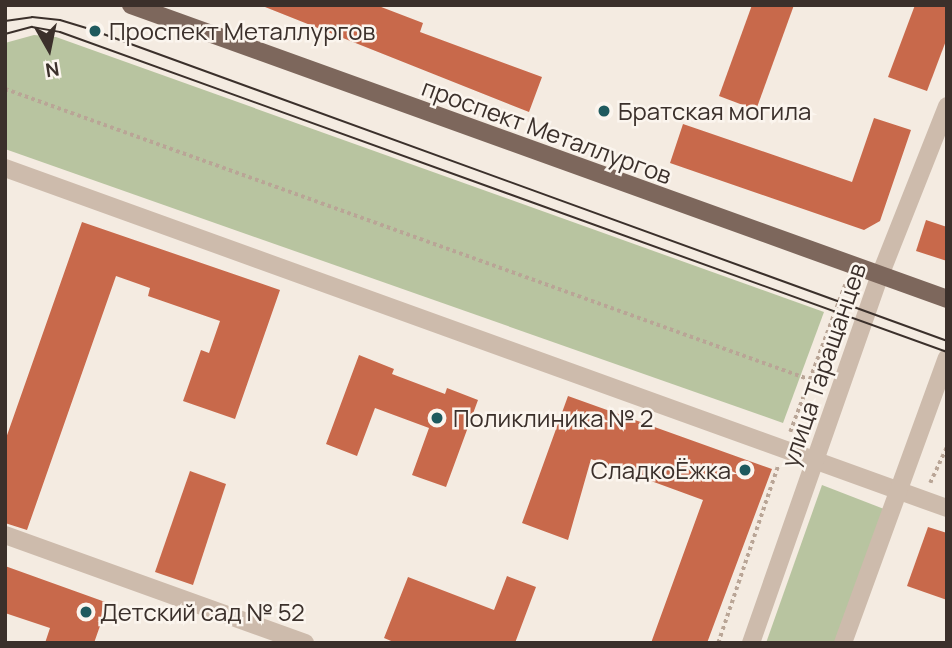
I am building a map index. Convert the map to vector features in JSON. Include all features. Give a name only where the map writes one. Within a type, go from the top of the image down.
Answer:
[{"type":"main road","name":"проспект Металлургов","points":[[131,5],[851,268],[947,299]]},
{"type":"street","name":"улица Таращанцев","points":[[751,643],[879,278],[947,106]]},
{"type":"street","points":[[5,168],[785,446],[947,508]]},
{"type":"street","points":[[843,643],[907,494],[947,358]]},
{"type":"street","points":[[5,535],[304,643]]},
{"type":"path","points":[[5,89],[840,391]]},
{"type":"path","points":[[718,643],[785,446],[851,268]]},
{"type":"path","points":[[907,494],[935,478],[947,447]]},
{"type":"green space","points":[[34,35],[56,37],[824,312],[783,423],[5,149],[5,43]]},
{"type":"green space","points":[[822,485],[884,509],[835,643],[766,643]]},
{"type":"building","points":[[260,5],[376,5],[423,23],[420,32],[542,77],[529,112]]},
{"type":"building","points":[[752,5],[794,5],[756,110],[719,96]]},
{"type":"building","points":[[915,5],[947,5],[947,38],[927,91],[888,77]]},
{"type":"building","points":[[874,118],[911,130],[880,221],[864,230],[670,163],[683,124],[852,182]]},
{"type":"building","points":[[926,220],[947,227],[947,261],[916,251]]},
{"type":"building","points":[[82,222],[280,290],[235,419],[183,401],[201,350],[209,353],[220,321],[148,296],[150,288],[116,276],[27,530],[5,523],[5,441]]},
{"type":"building","name":"Поликлиника № 2","points":[[359,355],[394,369],[392,374],[445,394],[447,388],[478,400],[446,487],[412,475],[429,428],[375,408],[357,456],[326,444]]},
{"type":"building","points":[[568,396],[772,469],[707,643],[651,643],[703,500],[591,459],[568,540],[522,523]]},
{"type":"building","points":[[190,471],[226,484],[193,585],[155,572]]},
{"type":"building","points":[[928,527],[947,533],[947,600],[907,586]]},
{"type":"building","points":[[5,566],[108,603],[94,643],[45,643],[50,628],[5,613]]},
{"type":"building","points":[[507,576],[536,587],[515,643],[396,643],[384,638],[408,577],[494,610]]},
{"type":"tram line","points":[[5,21],[32,17],[60,20],[95,31],[947,341]]},
{"type":"tram line","points":[[5,34],[32,27],[60,32],[947,352]]},
{"type":"place","name":"Проспект Металлургов","points":[[95,31]]},
{"type":"place","name":"Братская могила","points":[[604,111]]},
{"type":"place","name":"Поликлиника № 2","points":[[437,418]]},
{"type":"place","name":"СладкоЁжка","points":[[745,470]]},
{"type":"place","name":"Детский сад № 52","points":[[86,612]]}]
